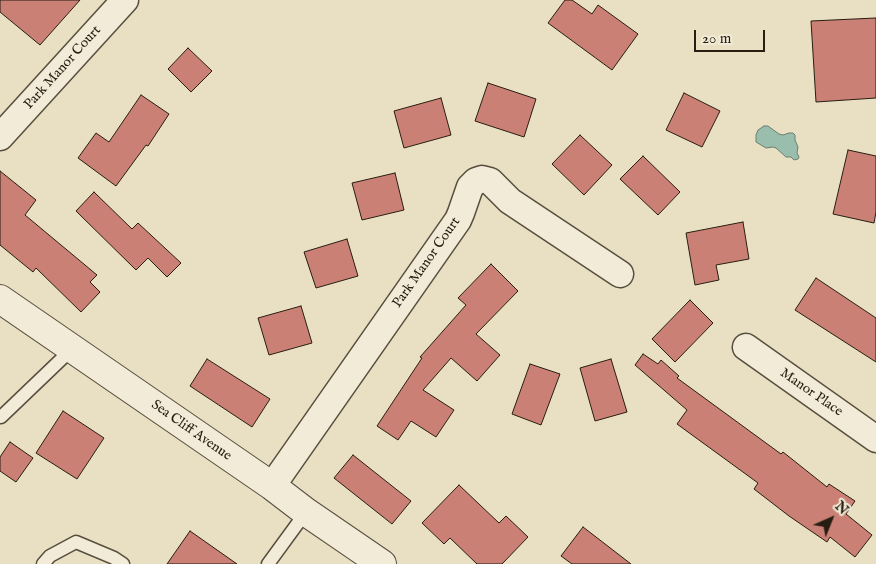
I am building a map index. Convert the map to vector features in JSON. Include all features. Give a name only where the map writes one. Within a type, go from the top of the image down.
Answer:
[{"type":"street","name":"Park Manor Court","points":[[0,137],[125,0]]},
{"type":"street","name":"Park Manor Court","points":[[272,486],[458,220],[470,187],[476,181],[482,178],[490,181],[510,201],[620,274]]},
{"type":"street","name":"Sea Cliff Avenue","points":[[0,299],[382,564]]},
{"type":"street","name":"Manor Place","points":[[746,347],[876,439]]},
{"type":"lane","points":[[1,417],[72,349]]},
{"type":"lane","points":[[268,564],[306,512]]},
{"type":"lane","points":[[43,564],[50,556],[76,542],[114,558],[123,564]]},
{"type":"shaded area","points":[[768,126],[783,135],[793,133],[798,147],[798,159],[794,160],[791,157],[786,157],[776,148],[766,148],[756,142],[758,130]]},
{"type":"building","points":[[0,0],[80,0],[40,45],[0,12]]},
{"type":"building","points":[[565,0],[572,0],[592,14],[598,5],[638,34],[612,70],[548,23]]},
{"type":"building","points":[[876,18],[876,98],[816,102],[811,21]]},
{"type":"building","points":[[188,48],[212,71],[191,92],[168,69]]},
{"type":"building","points":[[488,83],[536,99],[524,137],[475,121]]},
{"type":"building","points":[[684,93],[720,111],[702,147],[666,130]]},
{"type":"building","points":[[141,95],[169,114],[148,146],[146,145],[116,186],[78,158],[96,133],[109,142]]},
{"type":"building","points":[[441,98],[451,135],[404,148],[394,111]]},
{"type":"building","points":[[580,135],[612,165],[584,195],[552,164]]},
{"type":"building","points":[[848,150],[876,156],[876,212],[874,223],[833,214]]},
{"type":"building","points":[[643,156],[680,192],[658,215],[620,179]]},
{"type":"building","points":[[0,171],[36,200],[25,215],[97,275],[90,282],[100,292],[81,312],[36,268],[33,272],[0,245]]},
{"type":"building","points":[[395,173],[404,210],[362,220],[352,183]]},
{"type":"building","points":[[94,192],[132,229],[138,223],[181,263],[167,277],[148,258],[136,270],[76,211]]},
{"type":"building","points":[[743,222],[749,259],[716,265],[719,280],[695,285],[686,233]]},
{"type":"building","points":[[347,239],[358,276],[316,288],[304,252]]},
{"type":"building","points":[[491,264],[518,291],[476,334],[500,355],[477,381],[451,358],[423,390],[454,410],[436,437],[411,421],[398,440],[377,426],[422,358],[420,357],[466,305],[458,298]]},
{"type":"building","points":[[816,278],[876,318],[876,362],[795,310]]},
{"type":"building","points":[[690,300],[713,323],[675,362],[652,339]]},
{"type":"building","points":[[301,306],[312,343],[269,355],[258,318]]},
{"type":"building","points":[[643,354],[658,364],[661,360],[679,376],[677,378],[781,454],[783,452],[827,487],[829,484],[855,501],[846,514],[872,535],[855,557],[830,537],[827,542],[789,516],[754,489],[758,483],[677,424],[687,410],[635,365]]},
{"type":"building","points":[[207,359],[270,399],[252,427],[190,386]]},
{"type":"building","points":[[611,359],[627,412],[595,421],[580,368]]},
{"type":"building","points":[[530,364],[560,374],[541,425],[512,414]]},
{"type":"building","points":[[63,411],[104,438],[77,479],[36,453]]},
{"type":"building","points":[[10,442],[33,458],[16,482],[0,471],[0,457]]},
{"type":"building","points":[[353,455],[411,501],[392,524],[334,478]]},
{"type":"building","points":[[459,485],[499,523],[506,516],[528,537],[502,564],[477,564],[450,538],[444,544],[422,523]]},
{"type":"building","points":[[583,527],[631,564],[572,564],[561,556]]},
{"type":"building","points":[[190,531],[237,564],[167,564]]}]
